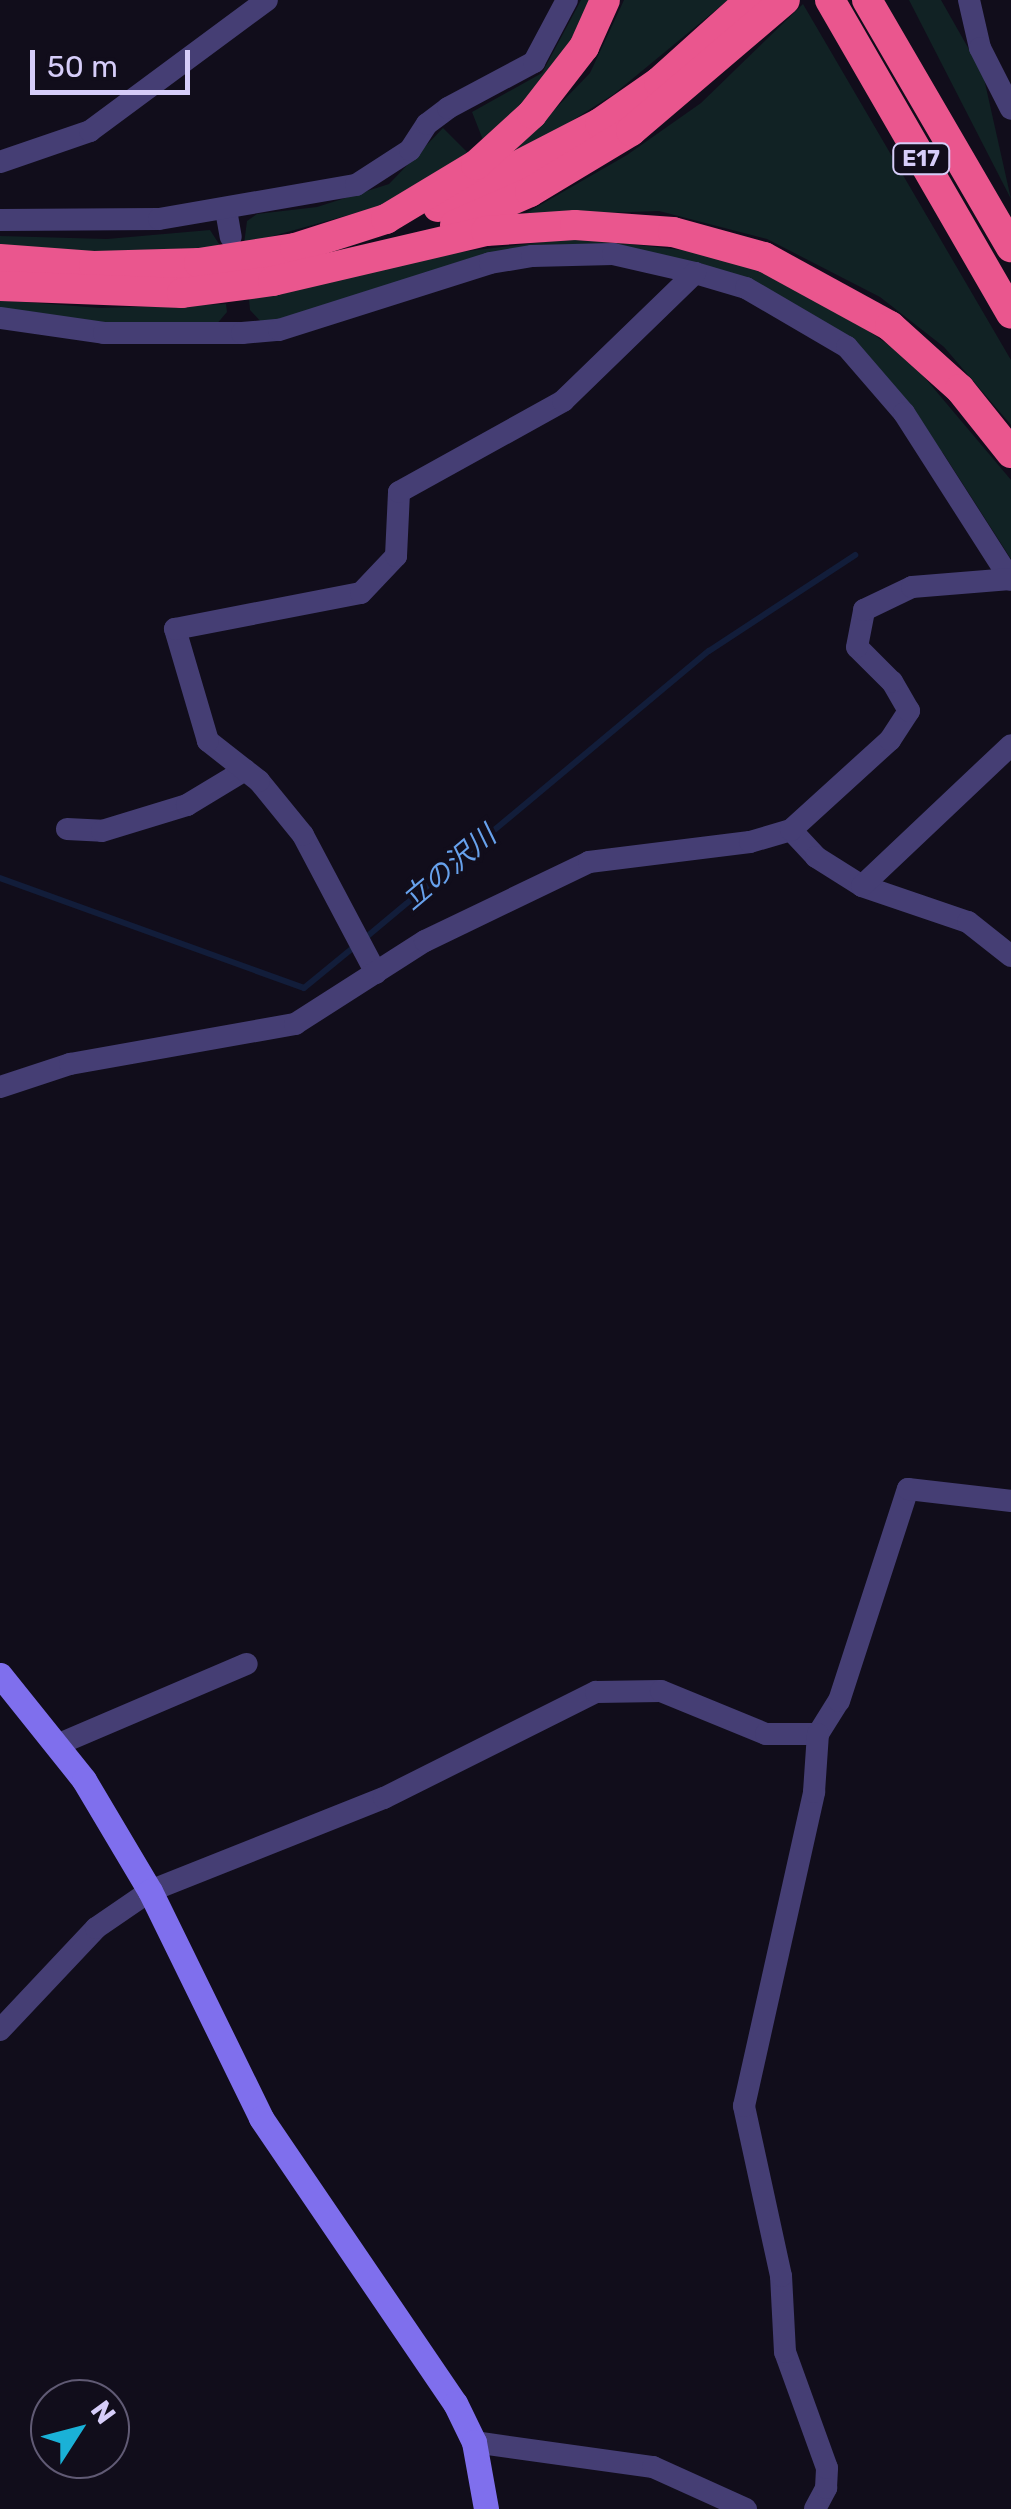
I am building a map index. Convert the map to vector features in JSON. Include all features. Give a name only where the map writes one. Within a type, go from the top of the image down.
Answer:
[{"type":"highway","points":[[344,236],[418,204],[504,142],[560,81],[604,0]]},
{"type":"highway","points":[[0,259],[94,266],[199,263],[344,236],[460,199],[544,157],[658,82],[750,0]]},
{"type":"highway","points":[[377,254],[516,198],[617,140],[685,91],[784,0]]},
{"type":"highway","name":"E17","points":[[867,0],[1011,247]]},
{"type":"highway","points":[[876,0],[922,93]]},
{"type":"highway","name":"E17","points":[[831,2],[1011,314]]},
{"type":"highway","points":[[0,286],[182,293],[272,281],[486,231],[575,225],[674,232],[764,257],[890,326],[960,390],[1011,453]]},
{"type":"street","points":[[0,162],[90,131],[267,0]]},
{"type":"street","points":[[0,220],[104,224],[226,210],[356,185],[383,172],[448,108],[534,62],[567,0]]},
{"type":"street","points":[[969,0],[980,48],[1011,110]]},
{"type":"street","points":[[226,210],[231,237]]},
{"type":"street","points":[[0,318],[104,333],[240,321],[279,330],[490,262],[532,256],[613,254],[695,273],[746,288],[846,347],[904,413],[1011,580],[912,587],[864,610],[857,647],[892,682],[909,711],[890,740],[792,830],[750,842],[589,862],[376,973],[294,1024],[70,1064],[0,1087]]},
{"type":"street","points":[[376,973],[303,835],[245,770],[208,742],[175,629],[361,593],[396,556],[400,492],[563,401],[695,273]]},
{"type":"street","points":[[862,886],[1011,745]]},
{"type":"street","points":[[67,829],[102,831],[187,805],[245,770]]},
{"type":"street","points":[[792,830],[816,857],[862,886],[968,922],[1011,956]]},
{"type":"street","points":[[815,2509],[826,2488],[828,2468],[785,2352],[780,2276],[744,2106],[814,1792],[818,1734],[839,1702],[908,1488],[1011,1501]]},
{"type":"street","points":[[59,1744],[247,1664]]},
{"type":"street","points":[[0,1675],[59,1744],[150,1891],[261,2118],[372,2272],[474,2442],[486,2509]]},
{"type":"street","points":[[0,2030],[96,1928],[150,1891],[384,1798],[596,1692],[661,1691],[766,1734],[818,1734]]},
{"type":"street","points":[[474,2442],[654,2467],[746,2509]]},
{"type":"shaded area","points":[[581,0],[589,0],[573,39],[512,116],[483,140],[472,112],[542,73]]},
{"type":"shaded area","points":[[624,0],[728,0],[614,94],[499,167],[590,73]]},
{"type":"shaded area","points":[[909,0],[941,0],[983,74],[1011,199]]},
{"type":"shaded area","points":[[803,4],[1011,360],[1011,425],[944,347],[880,297],[767,239],[659,211],[521,216],[627,155],[701,103]]},
{"type":"shaded area","points":[[443,128],[468,153],[381,206],[244,244],[247,221],[257,214],[317,207],[389,184]]},
{"type":"shaded area","points":[[210,230],[221,247],[93,252],[0,245],[0,236],[107,239]]},
{"type":"shaded area","points":[[577,238],[699,252],[776,276],[815,294],[909,359],[1011,480],[1011,559],[943,453],[806,314],[581,246],[280,323],[262,323],[250,310],[249,299],[460,252]]},
{"type":"shaded area","points":[[0,300],[100,308],[226,304],[227,312],[215,326],[109,323],[0,308]]},
{"type":"waterway","name":"立の沢川","points":[[364,939],[709,651],[855,555]]},
{"type":"waterway","name":"立の沢川","points":[[0,878],[304,988],[354,947]]}]
